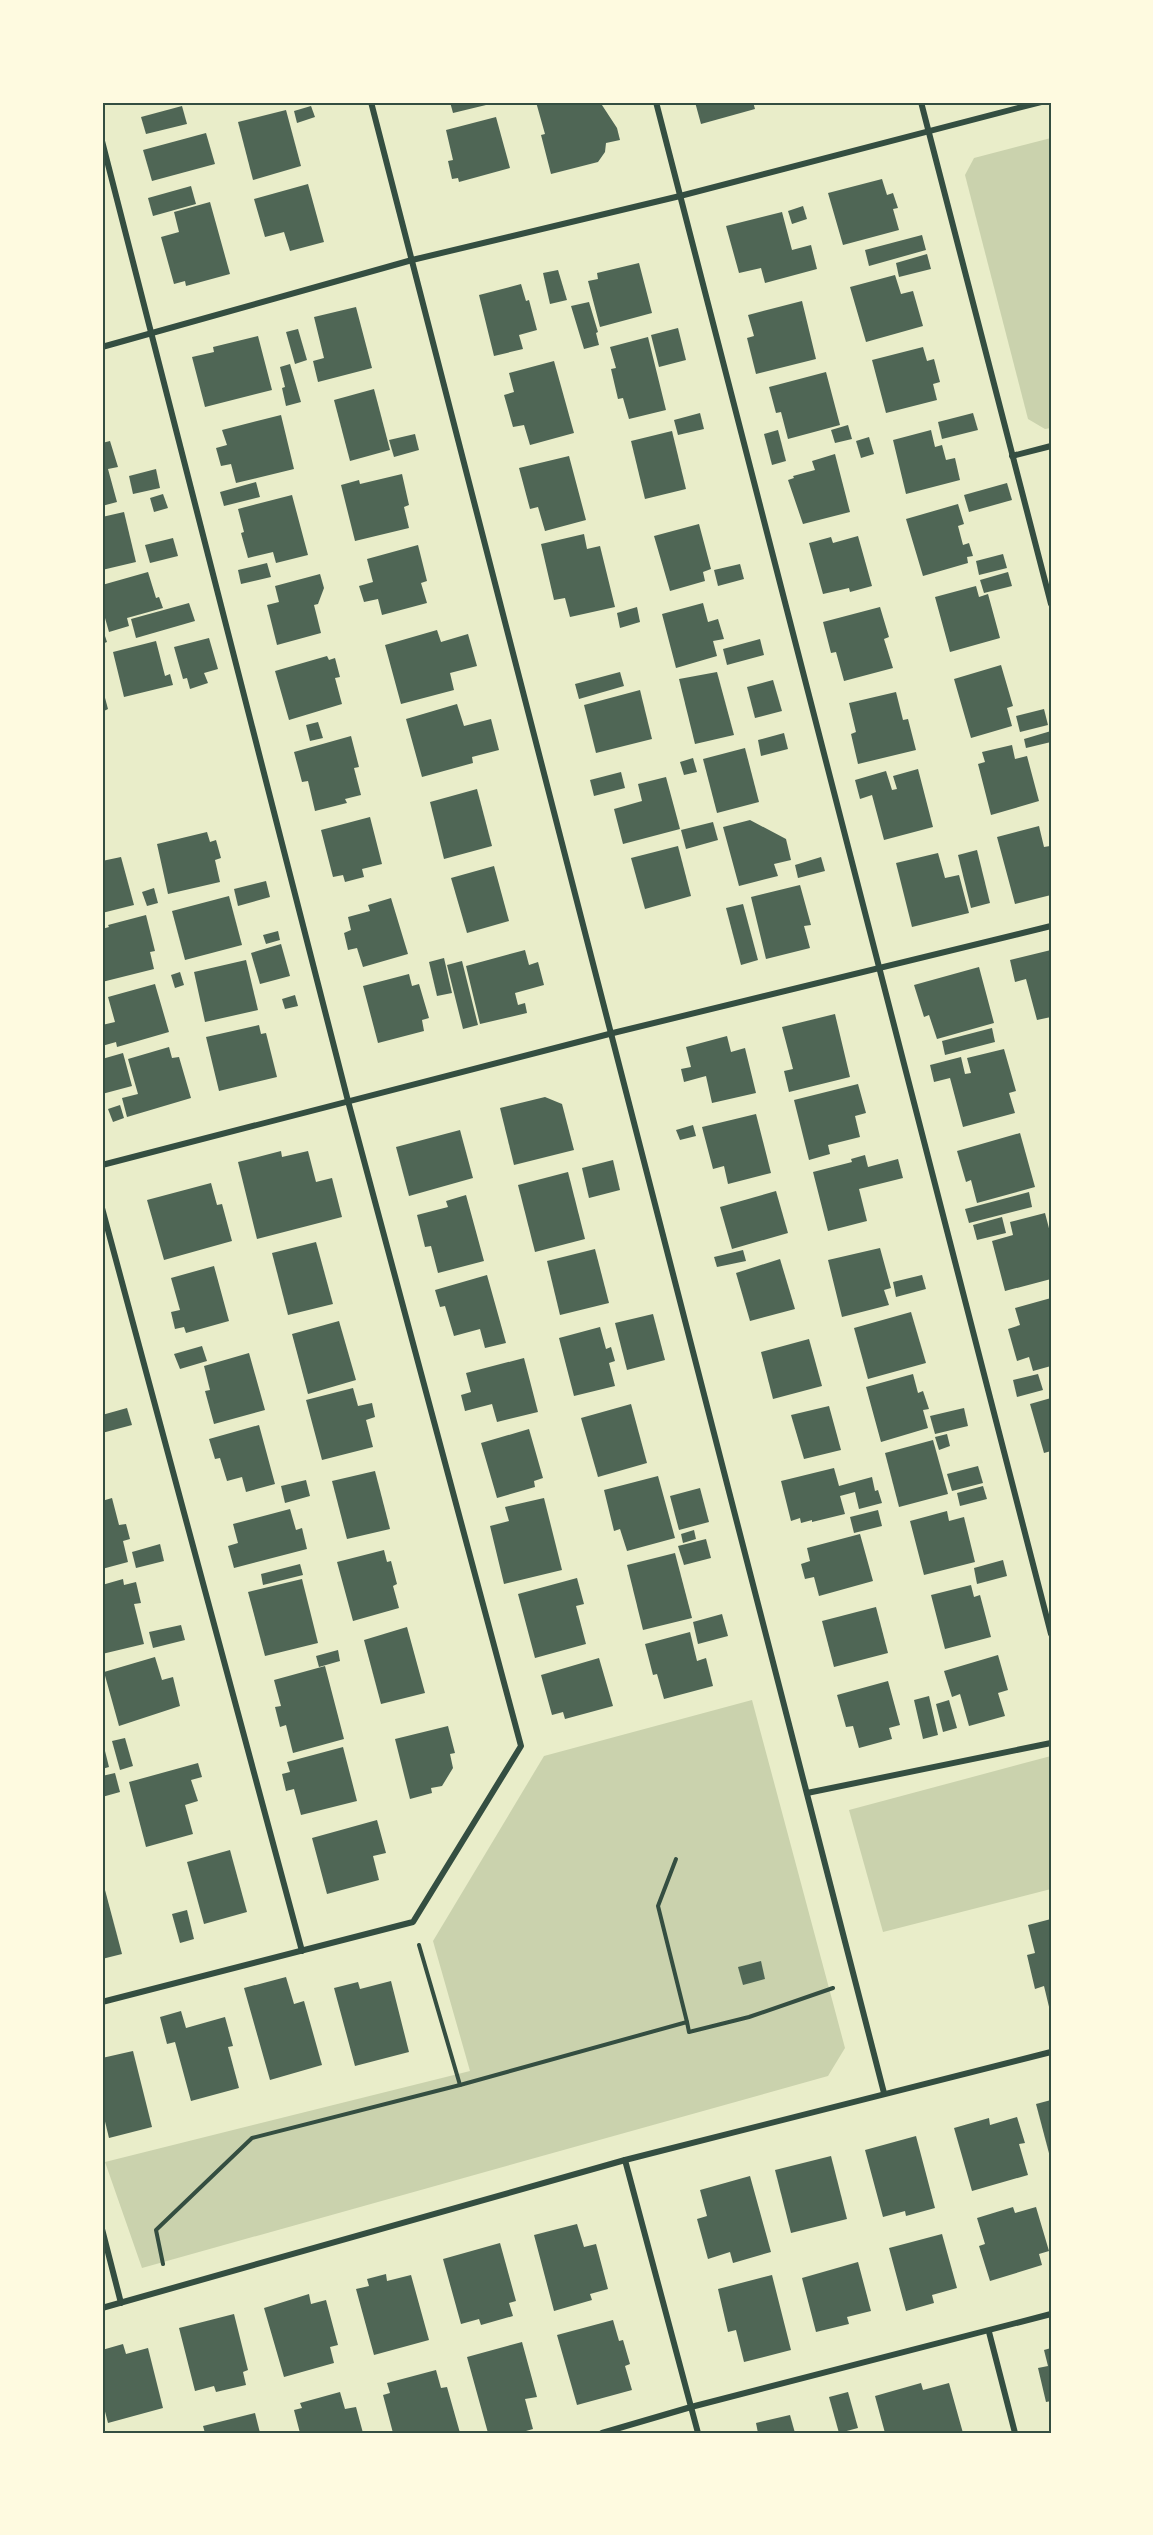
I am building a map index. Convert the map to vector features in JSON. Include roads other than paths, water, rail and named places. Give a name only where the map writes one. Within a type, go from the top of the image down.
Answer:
[{"type":"street","points":[[371,102],[613,1034],[884,2093]]},
{"type":"street","points":[[656,102],[1051,1634]]},
{"type":"street","points":[[921,102],[1051,604]]},
{"type":"street","points":[[102,347],[412,260],[680,196],[1041,102]]},
{"type":"street","points":[[102,141],[348,1101],[522,1746],[413,1922],[102,2002]]},
{"type":"street","points":[[1012,456],[1051,446]]},
{"type":"street","points":[[102,1165],[613,1034],[1051,926]]},
{"type":"street","points":[[102,1208],[302,1951]]},
{"type":"street","points":[[807,1793],[1051,1743]]},
{"type":"street","points":[[102,2308],[625,2160],[1051,2052]]},
{"type":"street","points":[[625,2160],[698,2433]]},
{"type":"street","points":[[102,2229],[121,2303]]},
{"type":"street","points":[[602,2433],[691,2407],[989,2332],[1051,2314]]},
{"type":"street","points":[[989,2332],[1016,2433]]}]
